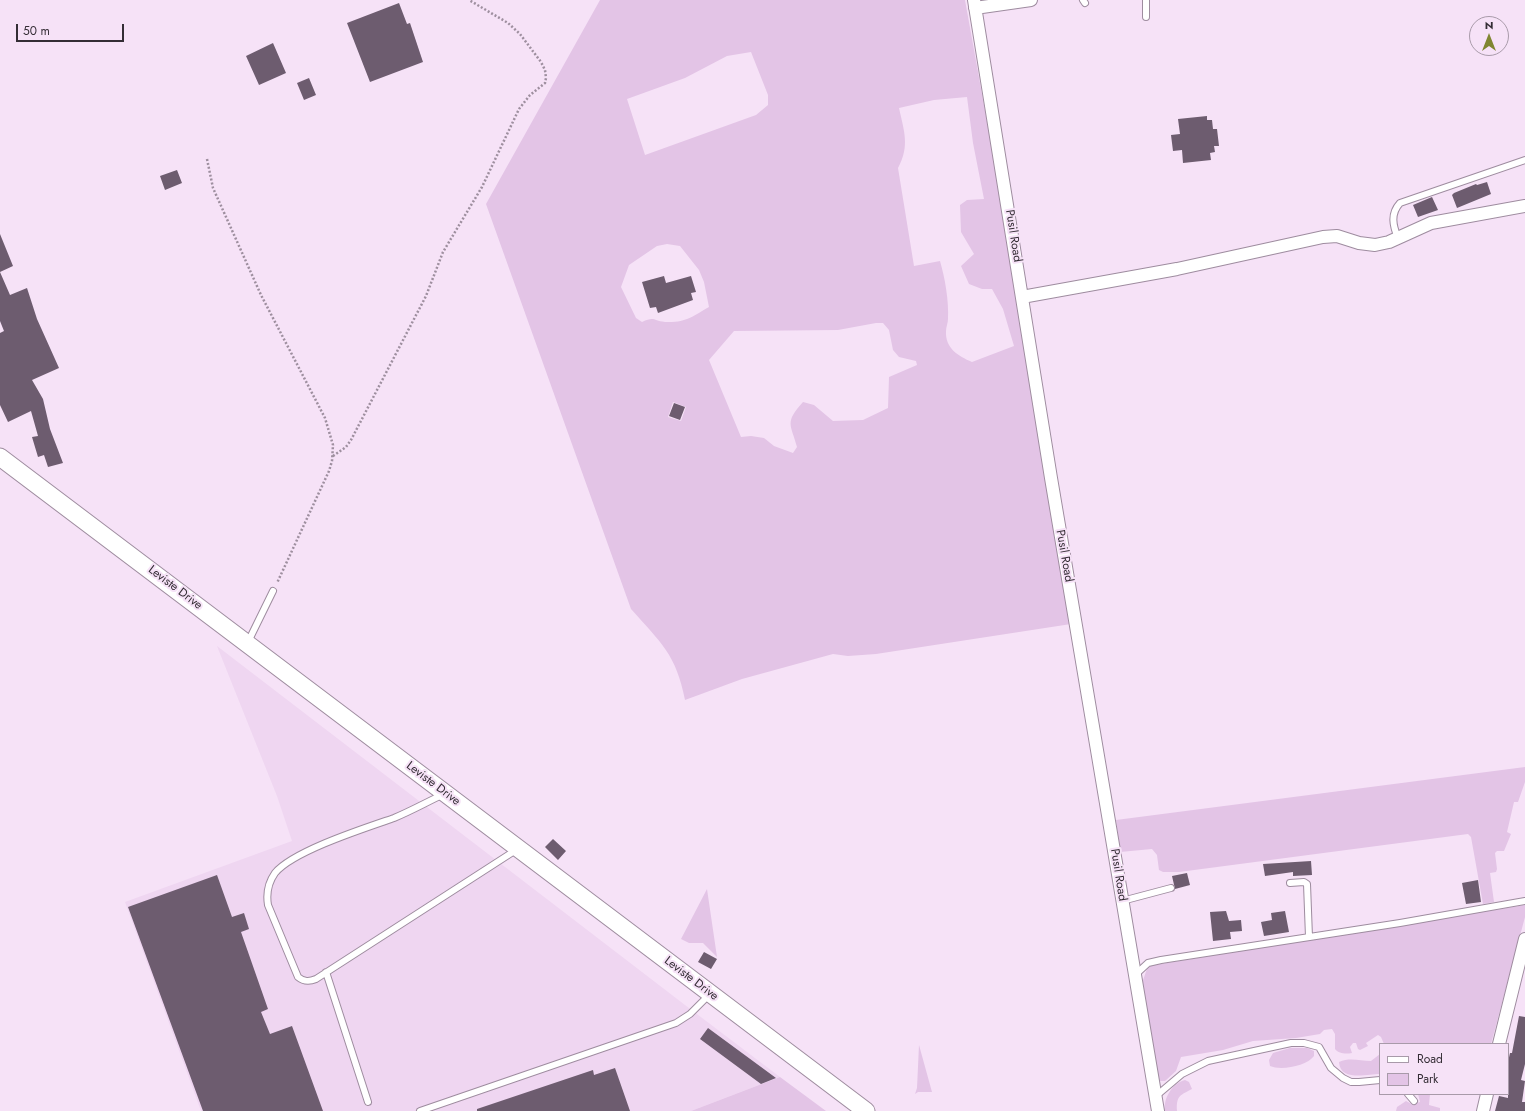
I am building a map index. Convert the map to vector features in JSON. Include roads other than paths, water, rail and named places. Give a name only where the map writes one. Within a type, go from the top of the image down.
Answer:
[{"type":"main road","name":"Leviste Drive","points":[[0,457],[866,1111]]},
{"type":"street","points":[[975,4],[1031,0]]},
{"type":"street","name":"Pusil Road","points":[[975,4],[1122,902],[1158,1111]]},
{"type":"street","points":[[1022,297],[1176,269],[1323,237],[1337,236],[1367,245],[1382,244],[1431,223],[1525,206]]},
{"type":"street","points":[[1499,1043],[1525,939]]},
{"type":"street","points":[[1483,1111],[1487,1095]]},
{"type":"lane","points":[[1146,0],[1146,17]]},
{"type":"lane","points":[[1398,238],[1393,220],[1396,209],[1400,203],[1525,160]]},
{"type":"lane","points":[[247,643],[273,591]]},
{"type":"lane","points":[[445,794],[414,809],[353,832],[294,859],[276,873],[271,880],[266,896],[268,905],[298,977],[303,981],[310,981],[326,972],[518,849]]},
{"type":"lane","points":[[1290,883],[1304,882],[1307,884],[1309,937]]},
{"type":"lane","points":[[1122,902],[1171,888]]},
{"type":"lane","points":[[1135,975],[1146,965],[1155,961],[1525,901]]},
{"type":"lane","points":[[326,972],[368,1102]]},
{"type":"lane","points":[[420,1111],[676,1023],[690,1014],[710,993]]},
{"type":"lane","points":[[1155,1098],[1168,1085],[1194,1066],[1223,1057],[1295,1043],[1319,1046],[1334,1072],[1351,1082],[1379,1080]]},
{"type":"lane","points":[[1409,1095],[1414,1101]]}]
